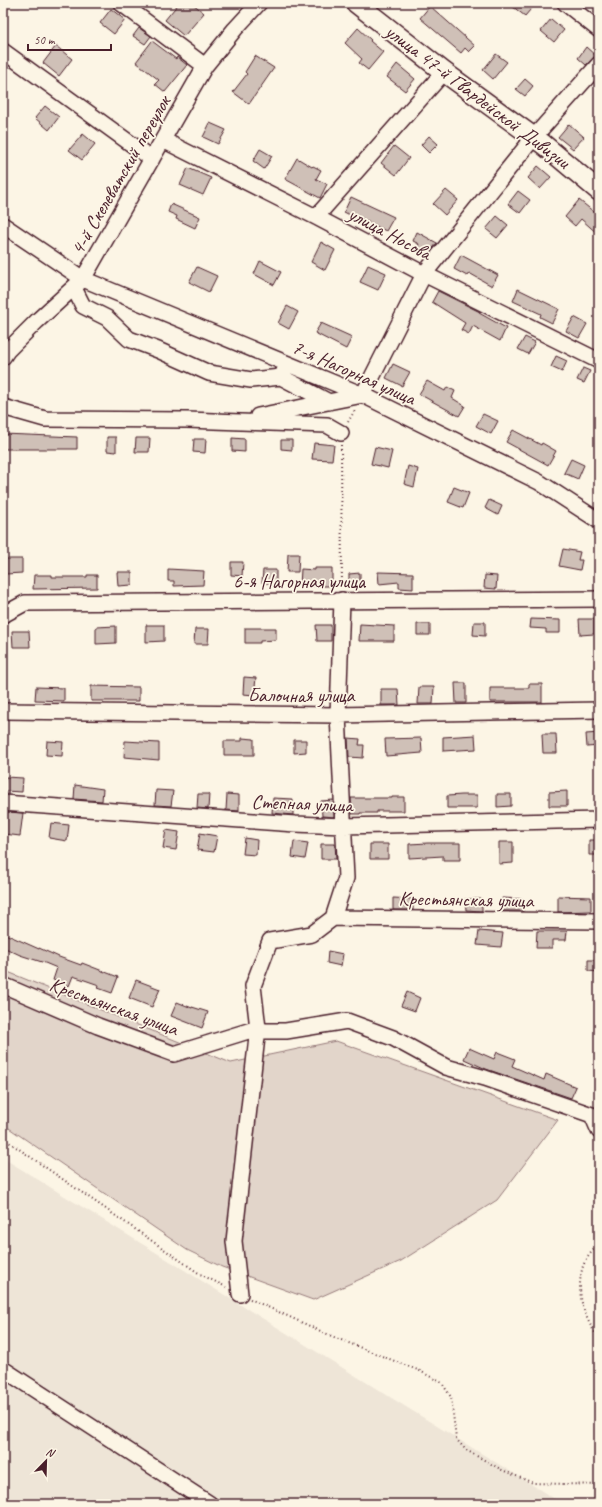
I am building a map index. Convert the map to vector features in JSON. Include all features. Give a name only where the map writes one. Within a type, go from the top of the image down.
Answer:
[{"type":"main road","name":"улица 47-й Гвардейской Дивизии","points":[[356,3],[444,72],[534,137],[599,191]]},
{"type":"street","points":[[121,3],[205,66]]},
{"type":"street","name":"4-й Скелеватский переулок","points":[[3,358],[7,350],[78,284],[205,66],[235,29],[259,3]]},
{"type":"street","points":[[565,3],[599,30]]},
{"type":"street","points":[[3,51],[152,159]]},
{"type":"street","points":[[327,425],[353,395],[424,274],[534,137],[599,64]]},
{"type":"street","points":[[316,217],[444,72]]},
{"type":"street","name":"улица Носова","points":[[163,140],[316,217],[424,274],[599,361]]},
{"type":"street","name":"7-я Нагорная улица","points":[[3,225],[78,284],[284,371],[353,395],[539,482],[599,521]]},
{"type":"street","points":[[78,284],[83,306],[107,318],[128,339],[158,350],[209,373],[251,380],[284,371],[330,402]]},
{"type":"street","points":[[234,421],[330,402],[353,395]]},
{"type":"street","points":[[3,407],[44,419],[187,420],[327,425],[342,433]]},
{"type":"street","name":"6-я Нагорная улица","points":[[3,615],[25,603],[599,599]]},
{"type":"street","points":[[240,1294],[234,1241],[258,1028],[253,986],[270,941],[312,934],[333,918],[346,878],[338,716],[342,600]]},
{"type":"street","name":"Балочная улица","points":[[3,711],[338,716],[599,710]]},
{"type":"street","name":"Степная улица","points":[[3,803],[295,824],[343,826],[599,820]]},
{"type":"street","name":"Крестьянская улица","points":[[333,918],[599,921]]},
{"type":"street","name":"Крестьянская улица","points":[[3,984],[98,1026],[174,1054],[258,1028]]},
{"type":"street","points":[[258,1028],[264,1031],[286,1031],[346,1021],[393,1038],[446,1067],[484,1078],[592,1115],[599,1131]]},
{"type":"street","points":[[3,1369],[210,1504]]},
{"type":"path","points":[[342,600],[342,433],[353,395]]},
{"type":"path","points":[[3,1138],[200,1274],[336,1338],[420,1371],[442,1383],[451,1397],[456,1439],[466,1450],[502,1470],[533,1483],[596,1485],[599,1487]]},
{"type":"path","points":[[599,1244],[592,1251],[582,1268],[579,1285],[583,1310],[599,1338]]},
{"type":"shaded area","points":[[3,970],[231,1063],[336,1041],[558,1120],[497,1200],[401,1261],[313,1300],[222,1267],[187,1250],[3,1124]]},
{"type":"shaded area","points":[[3,1158],[563,1504],[3,1504]]},
{"type":"building","points":[[179,3],[192,3],[204,13],[184,36],[165,20]]},
{"type":"building","points":[[508,3],[536,3],[525,16]]},
{"type":"building","points":[[430,6],[475,46],[469,52],[465,48],[461,53],[420,18]]},
{"type":"building","points":[[111,9],[125,20],[114,34],[100,23]]},
{"type":"building","points":[[551,19],[564,30],[554,42],[541,31]]},
{"type":"building","points":[[139,28],[151,36],[145,44],[133,36]]},
{"type":"building","points":[[358,28],[383,52],[368,70],[359,63],[362,59],[345,43]]},
{"type":"building","points":[[152,41],[176,59],[177,57],[187,65],[165,92],[155,84],[159,80],[136,62]]},
{"type":"building","points":[[56,46],[72,59],[59,76],[43,63]]},
{"type":"building","points":[[586,47],[596,56],[586,65],[578,58]]},
{"type":"building","points":[[496,54],[507,62],[493,79],[483,70]]},
{"type":"building","points":[[255,56],[274,68],[249,104],[233,92],[247,74],[245,72]]},
{"type":"building","points":[[397,64],[415,79],[405,91],[387,77]]},
{"type":"building","points":[[525,79],[533,86],[525,96],[516,89]]},
{"type":"building","points":[[45,106],[59,117],[49,130],[35,118]]},
{"type":"building","points":[[210,123],[226,130],[218,144],[203,137]]},
{"type":"building","points":[[569,124],[584,137],[573,149],[558,137]]},
{"type":"building","points":[[83,134],[95,144],[82,160],[69,150]]},
{"type":"building","points":[[429,136],[438,144],[429,153],[421,145]]},
{"type":"building","points":[[394,146],[409,158],[396,175],[381,163]]},
{"type":"building","points":[[260,149],[272,156],[264,169],[253,161]]},
{"type":"building","points":[[297,158],[312,167],[313,166],[321,170],[316,179],[327,184],[320,198],[285,179]]},
{"type":"building","points":[[538,166],[551,177],[540,189],[528,178]]},
{"type":"building","points":[[188,168],[211,178],[203,195],[180,185]]},
{"type":"building","points":[[446,190],[458,200],[445,215],[433,204]]},
{"type":"building","points":[[518,191],[530,200],[520,213],[508,204]]},
{"type":"building","points":[[351,197],[394,217],[386,231],[344,212]]},
{"type":"building","points":[[579,200],[599,216],[599,235],[581,219],[575,226],[565,217]]},
{"type":"building","points":[[171,204],[200,217],[195,228],[176,219],[177,216],[168,212]]},
{"type":"building","points":[[497,216],[508,225],[497,238],[486,229]]},
{"type":"building","points":[[417,232],[437,243],[427,256],[416,250],[419,244],[413,241]]},
{"type":"building","points":[[321,242],[335,250],[325,270],[311,262]]},
{"type":"building","points":[[461,255],[498,275],[492,286],[469,273],[467,276],[454,269]]},
{"type":"building","points":[[260,261],[281,272],[274,285],[254,274]]},
{"type":"building","points":[[368,265],[386,273],[378,290],[360,282]]},
{"type":"building","points":[[197,267],[217,276],[209,292],[189,282]]},
{"type":"building","points":[[518,289],[559,309],[552,323],[540,317],[541,314],[513,301]]},
{"type":"building","points":[[438,291],[480,312],[479,313],[506,328],[500,341],[473,326],[469,334],[461,330],[465,323],[432,302]]},
{"type":"building","points":[[287,306],[298,312],[289,329],[278,323]]},
{"type":"building","points":[[574,317],[587,324],[579,338],[566,331]]},
{"type":"building","points":[[321,323],[352,337],[346,349],[315,333]]},
{"type":"building","points":[[525,337],[535,342],[528,354],[518,349]]},
{"type":"building","points":[[556,356],[567,361],[562,372],[551,367]]},
{"type":"building","points":[[393,364],[410,372],[402,386],[386,378]]},
{"type":"building","points":[[583,368],[590,371],[584,383],[577,380]]},
{"type":"building","points":[[427,381],[445,391],[447,387],[455,391],[452,398],[465,406],[459,416],[419,394]]},
{"type":"building","points":[[483,414],[498,421],[491,434],[476,426]]},
{"type":"building","points":[[513,430],[556,451],[548,465],[506,442]]},
{"type":"building","points":[[3,434],[77,437],[77,449],[3,449]]},
{"type":"building","points":[[107,437],[116,437],[116,452],[107,451]]},
{"type":"building","points":[[136,438],[150,438],[149,452],[135,452]]},
{"type":"building","points":[[232,438],[245,439],[245,452],[232,451]]},
{"type":"building","points":[[194,439],[206,439],[205,453],[193,452]]},
{"type":"building","points":[[281,440],[292,440],[292,450],[281,449]]},
{"type":"building","points":[[314,443],[334,445],[332,460],[312,459]]},
{"type":"building","points":[[375,447],[392,451],[388,468],[371,464]]},
{"type":"building","points":[[571,459],[584,465],[578,479],[564,473]]},
{"type":"building","points":[[408,466],[418,469],[414,487],[404,484]]},
{"type":"building","points":[[454,487],[469,493],[463,508],[448,502]]},
{"type":"building","points":[[489,500],[502,506],[498,515],[485,508]]},
{"type":"building","points":[[563,549],[580,552],[578,560],[582,560],[580,570],[559,566]]},
{"type":"building","points":[[288,554],[299,554],[298,572],[287,572]]},
{"type":"building","points":[[6,559],[22,559],[22,573],[6,574]]},
{"type":"building","points":[[231,562],[243,562],[242,576],[231,575]]},
{"type":"building","points":[[315,568],[332,568],[332,586],[300,586],[301,569],[315,570]]},
{"type":"building","points":[[168,569],[204,571],[203,585],[174,586],[174,581],[168,581]]},
{"type":"building","points":[[263,570],[276,570],[276,583],[262,583]]},
{"type":"building","points":[[117,572],[132,572],[132,585],[118,586]]},
{"type":"building","points":[[378,572],[413,573],[413,589],[399,588],[399,582],[379,584]]},
{"type":"building","points":[[360,573],[360,585],[349,586],[349,574]]},
{"type":"building","points":[[34,575],[52,575],[52,577],[87,577],[87,575],[97,575],[97,588],[33,589]]},
{"type":"building","points":[[485,575],[497,576],[496,589],[484,588]]},
{"type":"building","points":[[531,619],[560,620],[560,633],[546,633],[546,629],[530,628]]},
{"type":"building","points":[[579,619],[594,619],[594,634],[580,635]]},
{"type":"building","points":[[474,622],[485,622],[485,636],[473,635]]},
{"type":"building","points":[[360,624],[394,626],[394,641],[359,641]]},
{"type":"building","points":[[417,624],[430,624],[430,635],[417,635]]},
{"type":"building","points":[[146,625],[164,625],[164,641],[146,642]]},
{"type":"building","points":[[316,625],[331,625],[331,641],[317,641]]},
{"type":"building","points":[[116,626],[116,643],[96,644],[96,627]]},
{"type":"building","points":[[245,628],[276,628],[276,640],[260,641],[260,643],[245,643]]},
{"type":"building","points":[[195,629],[209,629],[208,644],[194,644]]},
{"type":"building","points":[[12,631],[29,631],[30,647],[13,647]]},
{"type":"building","points":[[244,677],[256,678],[254,695],[243,694]]},
{"type":"building","points":[[455,683],[466,683],[466,703],[456,703]]},
{"type":"building","points":[[529,684],[542,684],[542,702],[490,702],[490,688],[529,688]]},
{"type":"building","points":[[91,686],[139,687],[139,701],[91,701]]},
{"type":"building","points":[[36,687],[64,688],[64,701],[35,700]]},
{"type":"building","points":[[419,687],[434,687],[433,704],[418,704]]},
{"type":"building","points":[[381,689],[398,689],[399,705],[381,705]]},
{"type":"building","points":[[599,733],[599,746],[587,747],[586,734]]},
{"type":"building","points":[[542,734],[556,734],[557,753],[543,753]]},
{"type":"building","points":[[475,735],[476,749],[443,751],[443,737]]},
{"type":"building","points":[[242,738],[254,739],[254,755],[224,755],[224,741],[242,741]]},
{"type":"building","points":[[348,738],[360,739],[359,745],[364,745],[363,758],[349,757]]},
{"type":"building","points":[[421,738],[422,753],[386,756],[385,739]]},
{"type":"building","points":[[294,740],[306,740],[306,752],[294,753]]},
{"type":"building","points":[[47,741],[63,742],[62,756],[46,755]]},
{"type":"building","points":[[125,741],[159,743],[159,760],[124,757]]},
{"type":"building","points":[[5,777],[23,778],[22,792],[4,791]]},
{"type":"building","points":[[75,785],[103,789],[102,801],[74,799]]},
{"type":"building","points":[[156,790],[173,791],[171,806],[155,805]]},
{"type":"building","points":[[567,791],[567,806],[549,806],[549,792]]},
{"type":"building","points":[[198,794],[209,794],[208,809],[197,808]]},
{"type":"building","points":[[227,794],[239,795],[239,811],[226,810]]},
{"type":"building","points":[[497,794],[511,794],[511,806],[497,807]]},
{"type":"building","points":[[477,795],[477,808],[447,808],[447,796]]},
{"type":"building","points":[[404,797],[404,811],[377,811],[377,813],[352,814],[351,798]]},
{"type":"building","points":[[273,798],[293,799],[293,815],[272,813]]},
{"type":"building","points":[[333,800],[334,817],[322,816],[321,801]]},
{"type":"building","points":[[7,812],[23,813],[20,836],[4,834]]},
{"type":"building","points":[[51,823],[69,825],[67,841],[49,838]]},
{"type":"building","points":[[166,830],[179,832],[176,850],[163,848]]},
{"type":"building","points":[[200,833],[217,836],[214,852],[197,850]]},
{"type":"building","points":[[245,838],[257,840],[256,855],[243,854]]},
{"type":"building","points":[[589,840],[599,840],[599,855],[589,855]]},
{"type":"building","points":[[294,841],[308,843],[305,859],[292,857]]},
{"type":"building","points":[[499,842],[513,842],[513,863],[499,864]]},
{"type":"building","points":[[460,843],[460,860],[443,860],[443,856],[409,858],[409,844]]},
{"type":"building","points":[[321,844],[335,844],[336,859],[321,859]]},
{"type":"building","points":[[370,844],[388,844],[388,859],[370,859]]},
{"type":"building","points":[[558,896],[591,897],[591,911],[558,912]]},
{"type":"building","points":[[393,898],[413,899],[413,910],[393,910]]},
{"type":"building","points":[[502,898],[523,899],[523,911],[501,911]]},
{"type":"building","points":[[465,899],[482,899],[482,911],[466,910]]},
{"type":"building","points":[[479,931],[503,933],[501,947],[477,945]]},
{"type":"building","points":[[537,931],[567,931],[566,940],[552,940],[552,948],[536,948]]},
{"type":"building","points":[[3,933],[59,957],[81,965],[82,963],[118,977],[112,993],[98,988],[99,985],[73,976],[69,986],[53,980],[57,968],[20,955],[3,947]]},
{"type":"building","points":[[328,951],[343,954],[341,966],[327,963]]},
{"type":"building","points":[[588,960],[599,960],[599,972],[588,971]]},
{"type":"building","points":[[136,980],[160,989],[152,1007],[129,998]]},
{"type":"building","points":[[407,992],[420,998],[415,1011],[401,1006]]},
{"type":"building","points":[[177,1002],[208,1012],[202,1028],[171,1016]]},
{"type":"building","points":[[469,1048],[494,1059],[497,1052],[515,1059],[512,1066],[544,1080],[546,1074],[576,1087],[571,1098],[486,1069],[464,1059]]}]
